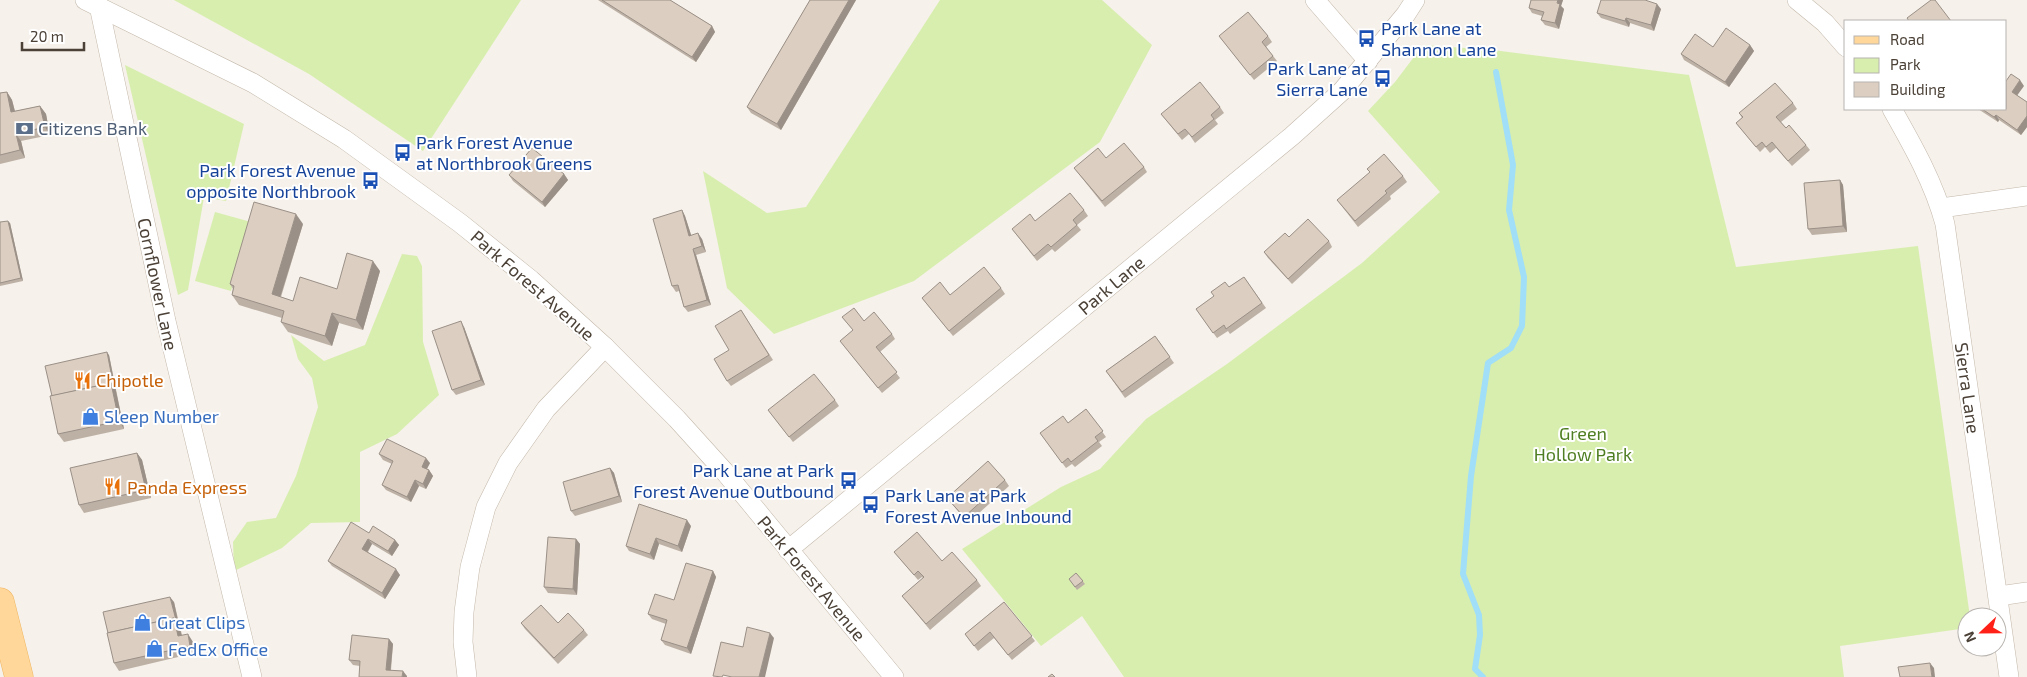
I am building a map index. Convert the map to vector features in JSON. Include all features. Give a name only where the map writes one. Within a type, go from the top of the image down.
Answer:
[{"type":"main road","points":[[0,602],[19,677]]},
{"type":"street","points":[[1315,0],[1368,61]]},
{"type":"street","name":"Park Lane","points":[[788,550],[1292,136],[1342,91],[1406,14],[1415,0]]},
{"type":"street","points":[[1797,0],[1824,23],[1844,45]]},
{"type":"street","name":"Park Forest Avenue","points":[[92,3],[253,83],[344,139],[460,223],[531,280],[605,347],[682,425],[724,471],[894,677]]},
{"type":"street","name":"Cornflower Lane","points":[[92,3],[166,322],[252,677]]},
{"type":"street","name":"Sierra Lane","points":[[1893,110],[1923,164],[1941,208],[1945,224],[2009,677]]},
{"type":"street","points":[[1941,208],[2027,196]]},
{"type":"street","points":[[467,677],[463,642],[464,612],[470,567],[486,508],[508,463],[546,409],[605,347]]},
{"type":"street","points":[[1999,596],[2027,592]]},
{"type":"green space","points":[[174,0],[521,0],[423,151],[309,74]]},
{"type":"green space","points":[[940,0],[1102,0],[1152,45],[1100,142],[914,281],[774,334],[727,288],[703,171],[767,213],[806,207]]},
{"type":"green space","name":"Green Hollow Park","points":[[1423,45],[1493,50],[1689,75],[1736,267],[1918,246],[1969,607],[1957,607],[1957,629],[1840,646],[1844,677],[1124,677],[1082,616],[1041,646],[962,549],[1061,487],[1100,469],[1146,419],[1227,364],[1362,263],[1440,192],[1368,111],[1395,82]]},
{"type":"green space","points":[[125,65],[244,124],[226,201],[204,197],[188,290],[178,295]]},
{"type":"green space","points":[[215,212],[251,222],[231,291],[195,281]]},
{"type":"green space","points":[[402,254],[417,256],[422,266],[423,342],[439,395],[397,434],[360,452],[360,522],[311,523],[282,548],[234,571],[233,542],[247,522],[276,518],[296,476],[318,407],[312,378],[298,359],[291,335],[324,361],[365,345]]},
{"type":"building","points":[[602,0],[670,0],[712,26],[692,57]]},
{"type":"building","points":[[810,0],[849,0],[777,124],[747,107]]},
{"type":"building","points":[[1531,0],[1558,0],[1557,3],[1560,4],[1555,23],[1541,20],[1544,12],[1529,8]]},
{"type":"building","points":[[1601,0],[1645,0],[1657,4],[1651,25],[1626,18],[1625,21],[1597,13]]},
{"type":"building","points":[[1931,0],[1935,0],[1950,20],[1908,20],[1907,18]]},
{"type":"building","points":[[1248,12],[1268,36],[1262,42],[1273,56],[1250,75],[1219,36]]},
{"type":"building","points":[[1726,28],[1750,45],[1725,82],[1681,54],[1695,34],[1713,47]]},
{"type":"building","points":[[2011,74],[2020,80],[2012,92],[2027,102],[2027,116],[2017,130],[1996,115],[1994,117],[1984,110],[2007,110],[2007,80]]},
{"type":"building","points":[[1200,82],[1220,107],[1211,115],[1214,119],[1192,137],[1185,129],[1178,134],[1161,114]]},
{"type":"building","points":[[1775,83],[1793,103],[1776,117],[1786,128],[1789,125],[1806,145],[1788,161],[1772,142],[1766,147],[1762,142],[1756,147],[1736,123],[1743,117],[1739,113]]},
{"type":"building","name":"Citizens Bank","points":[[7,92],[11,112],[40,106],[45,127],[16,134],[20,150],[0,155],[0,93]]},
{"type":"building","points":[[1124,143],[1144,167],[1102,201],[1074,168],[1098,148],[1106,158]]},
{"type":"building","points":[[532,148],[564,174],[542,202],[509,175]]},
{"type":"building","points":[[1384,154],[1403,176],[1355,221],[1337,200],[1370,172],[1367,169]]},
{"type":"building","points":[[1840,180],[1843,226],[1808,229],[1804,183]]},
{"type":"building","points":[[1070,193],[1084,210],[1073,220],[1077,225],[1051,247],[1048,244],[1034,256],[1012,229],[1030,214],[1035,221]]},
{"type":"building","points":[[254,202],[296,214],[272,294],[293,301],[300,277],[337,289],[347,253],[373,261],[356,320],[332,313],[325,336],[281,322],[284,311],[232,295],[234,286],[230,284]]},
{"type":"building","points":[[682,210],[689,236],[698,233],[702,246],[693,249],[707,300],[684,307],[678,285],[672,286],[653,219]]},
{"type":"building","points":[[1308,219],[1329,241],[1288,279],[1264,252],[1285,233],[1289,237]]},
{"type":"building","points":[[8,221],[21,278],[0,283],[0,222]]},
{"type":"building","points":[[984,267],[1001,288],[949,331],[922,298],[940,282],[950,295]]},
{"type":"building","points":[[1244,277],[1262,303],[1226,329],[1224,325],[1213,333],[1196,309],[1214,296],[1211,292],[1225,282],[1229,287]]},
{"type":"building","points":[[854,308],[864,321],[874,312],[892,334],[876,347],[897,372],[878,388],[840,341],[853,330],[842,317]]},
{"type":"building","points":[[741,310],[769,355],[727,381],[714,359],[729,350],[715,326]]},
{"type":"building","points":[[461,321],[481,380],[452,390],[432,331]]},
{"type":"building","points":[[1155,336],[1170,357],[1122,392],[1106,371]]},
{"type":"building","name":"Chipotle","points":[[107,352],[114,388],[111,383],[52,396],[45,366]]},
{"type":"building","points":[[814,374],[835,400],[789,437],[768,410]]},
{"type":"building","name":"Sleep Number","points":[[111,383],[119,421],[58,434],[50,396]]},
{"type":"building","points":[[1086,409],[1103,431],[1095,437],[1098,441],[1071,462],[1068,458],[1062,463],[1040,433],[1063,416],[1068,423]]},
{"type":"building","points":[[387,439],[426,458],[422,467],[429,470],[423,484],[415,480],[407,497],[382,485],[393,461],[379,454]]},
{"type":"building","name":"Panda Express","points":[[137,453],[146,490],[79,505],[70,468]]},
{"type":"building","points":[[988,461],[1005,480],[964,517],[947,498]]},
{"type":"building","points":[[610,468],[619,496],[571,511],[563,482]]},
{"type":"building","points":[[639,504],[687,520],[678,546],[656,538],[650,554],[626,546]]},
{"type":"building","points":[[351,522],[369,533],[373,526],[395,540],[388,551],[368,539],[362,549],[396,569],[382,593],[328,561]]},
{"type":"building","points":[[917,532],[942,561],[952,552],[977,580],[926,624],[902,596],[924,577],[918,571],[914,575],[894,552]]},
{"type":"building","points":[[548,537],[576,539],[573,589],[544,587]]},
{"type":"building","points":[[686,563],[713,571],[687,648],[661,640],[667,620],[648,614],[655,594],[674,600]]},
{"type":"building","points":[[1076,573],[1083,581],[1075,587],[1069,579]]},
{"type":"building","name":"Great Clips","points":[[170,597],[176,620],[174,618],[108,633],[103,612]]},
{"type":"building","points":[[1004,602],[1032,636],[1008,655],[990,632],[974,646],[965,634]]},
{"type":"building","points":[[541,605],[558,623],[568,613],[584,630],[554,658],[521,623]]},
{"type":"building","name":"FedEx Office","points":[[174,618],[178,636],[188,634],[190,646],[114,663],[107,633]]},
{"type":"building","points":[[747,627],[770,633],[759,677],[713,676],[721,642],[743,647]]},
{"type":"building","points":[[352,635],[389,639],[386,670],[403,671],[402,677],[359,677],[360,661],[349,660]]},
{"type":"building","points":[[1930,663],[1932,677],[1900,677],[1898,667]]},
{"type":"waterway","points":[[1483,677],[1475,669],[1480,635],[1479,615],[1463,574],[1471,476],[1488,363],[1511,348],[1522,326],[1524,277],[1509,210],[1513,165],[1496,72]]},
{"type":"place","name":"Park Lane at Shannon Lane","points":[[1367,38]]},
{"type":"place","name":"Park Lane at Sierra Lane","points":[[1382,78]]},
{"type":"place","name":"Citizens Bank","points":[[24,128]]},
{"type":"place","name":"Park Forest Avenue at Northbrook Greens","points":[[402,152]]},
{"type":"place","name":"Park Forest Avenue opposite Northbrook","points":[[370,180]]},
{"type":"place","name":"Chipotle","points":[[82,380]]},
{"type":"place","name":"Sleep Number","points":[[90,416]]},
{"type":"place","name":"Park Lane at Park Forest Avenue Outbound","points":[[848,480]]},
{"type":"place","name":"Panda Express","points":[[113,487]]},
{"type":"place","name":"Park Lane at Park Forest Avenue Inbound","points":[[871,505]]},
{"type":"place","name":"Great Clips","points":[[143,622]]},
{"type":"place","name":"FedEx Office","points":[[154,649]]}]
